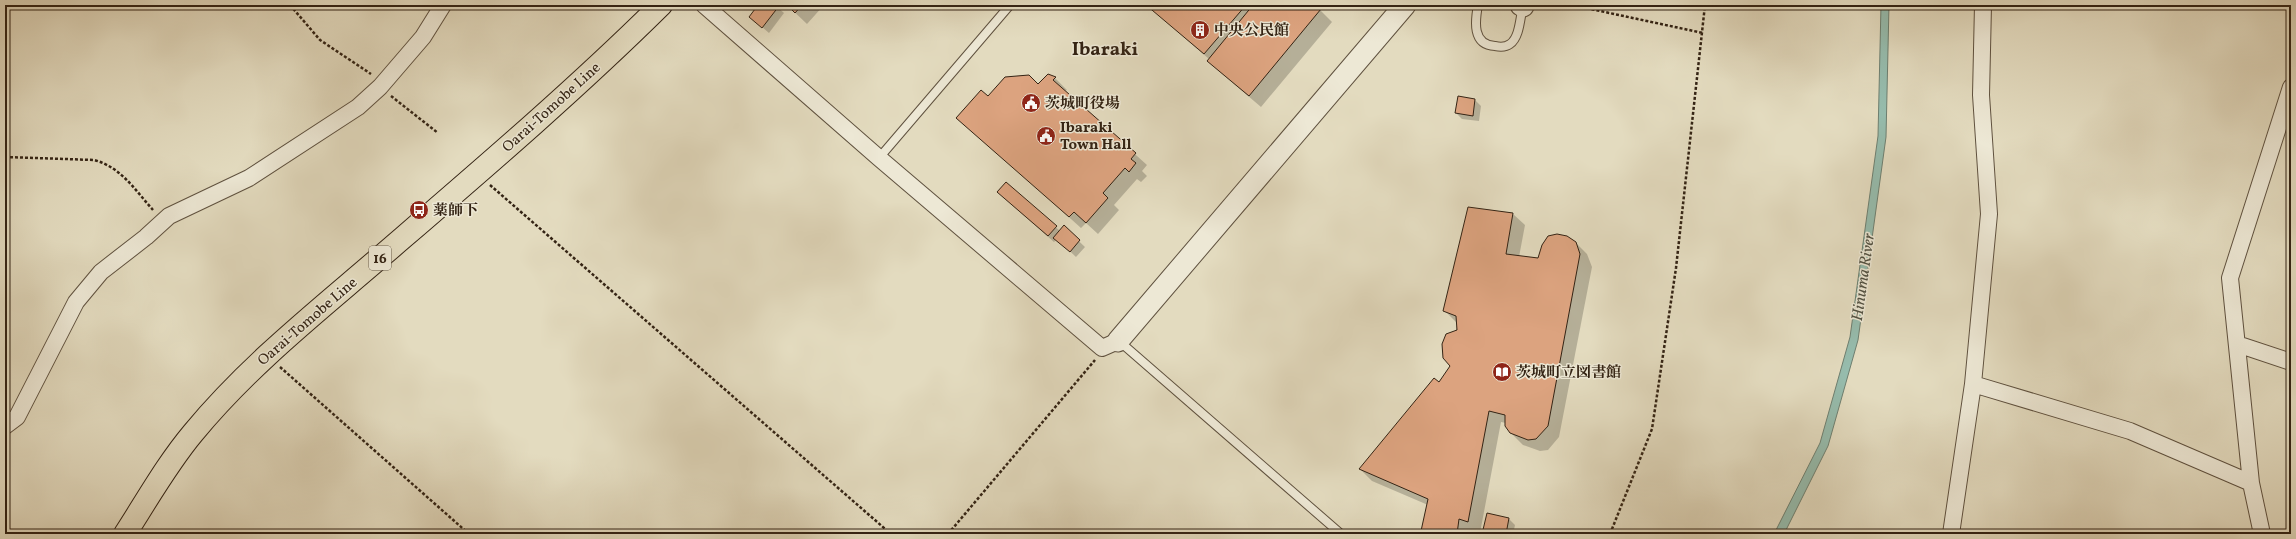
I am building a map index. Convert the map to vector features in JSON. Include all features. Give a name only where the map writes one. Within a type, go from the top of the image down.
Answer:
[{"type":"main road","name":"Oarai-Tomobe Line","points":[[126,534],[175,457],[193,433],[267,354],[476,173],[625,40],[661,5]]},
{"type":"street","points":[[5,426],[17,417],[76,302],[101,272],[146,237],[168,216],[249,178],[358,106],[382,84],[423,37],[443,5]]},
{"type":"street","points":[[704,5],[879,158],[1110,344],[1405,5]]},
{"type":"street","points":[[1951,534],[1973,384],[1990,214],[1982,95],[1983,5]]},
{"type":"street","points":[[2262,534],[2251,483],[2230,278],[2285,128],[2291,87]]},
{"type":"street","points":[[2237,344],[2291,362]]},
{"type":"street","points":[[1973,384],[2130,431],[2251,483]]},
{"type":"lane","points":[[879,158],[1010,5]]},
{"type":"lane","points":[[1478,5],[1475,25],[1476,34],[1483,42],[1492,46],[1501,47],[1510,44],[1516,36],[1522,5]]},
{"type":"lane","points":[[1110,344],[1341,534]]},
{"type":"path","points":[[290,5],[320,40],[382,84],[438,133]]},
{"type":"path","points":[[1572,5],[1703,33]]},
{"type":"path","points":[[1610,534],[1652,429],[1676,268],[1705,5]]},
{"type":"path","points":[[5,157],[94,160],[104,163],[124,176],[152,209],[168,216]]},
{"type":"path","points":[[476,173],[891,534]]},
{"type":"path","points":[[948,534],[1093,362],[1110,344]]},
{"type":"path","points":[[267,354],[294,380],[469,534]]},
{"type":"water","name":"Hinuma River","points":[[1881,5],[1889,5],[1886,137],[1858,340],[1828,446],[1784,534],[1774,534],[1820,443],[1850,337],[1878,136]]},
{"type":"building","points":[[758,5],[779,6],[762,28],[749,17]]},
{"type":"building","points":[[787,5],[802,5],[795,13]]},
{"type":"building","name":"中央公民館","points":[[1146,5],[1246,5],[1204,54]]},
{"type":"building","points":[[1253,5],[1316,5],[1321,9],[1249,96],[1207,61]]},
{"type":"building","name":"Ibaraki Town Hall","points":[[1048,74],[1056,77],[1053,80],[1136,153],[1131,159],[1136,163],[1129,172],[1125,168],[1103,193],[1108,198],[1086,223],[1074,212],[1069,217],[956,118],[981,90],[988,96],[1005,77],[1029,75],[1038,84]]},
{"type":"building","points":[[1458,96],[1475,99],[1473,116],[1455,113]]},
{"type":"building","points":[[1006,182],[1057,226],[1048,236],[997,192]]},
{"type":"building","name":"茨城町立図書館","points":[[1468,207],[1513,213],[1506,254],[1538,258],[1542,245],[1548,236],[1557,234],[1567,236],[1576,242],[1580,254],[1548,426],[1536,439],[1528,440],[1510,433],[1505,426],[1505,415],[1489,411],[1468,522],[1459,519],[1457,534],[1432,534],[1421,531],[1428,499],[1359,469],[1434,378],[1439,382],[1450,366],[1443,358],[1442,344],[1446,334],[1457,330],[1456,316],[1443,311]]},
{"type":"building","points":[[1064,225],[1080,240],[1070,252],[1053,238]]},
{"type":"building","points":[[1487,513],[1509,518],[1506,534],[1482,534]]},
{"type":"place","name":"中央公民館","points":[[1200,30]]},
{"type":"place","name":"茨城町役場","points":[[1031,103]]},
{"type":"place","name":"Ibaraki Town Hall","points":[[1046,136]]},
{"type":"place","name":"薬師下","points":[[419,210]]},
{"type":"place","name":"茨城町立図書館","points":[[1502,372]]},
{"type":"district","name":"Ibaraki","points":[[1105,48]]}]
